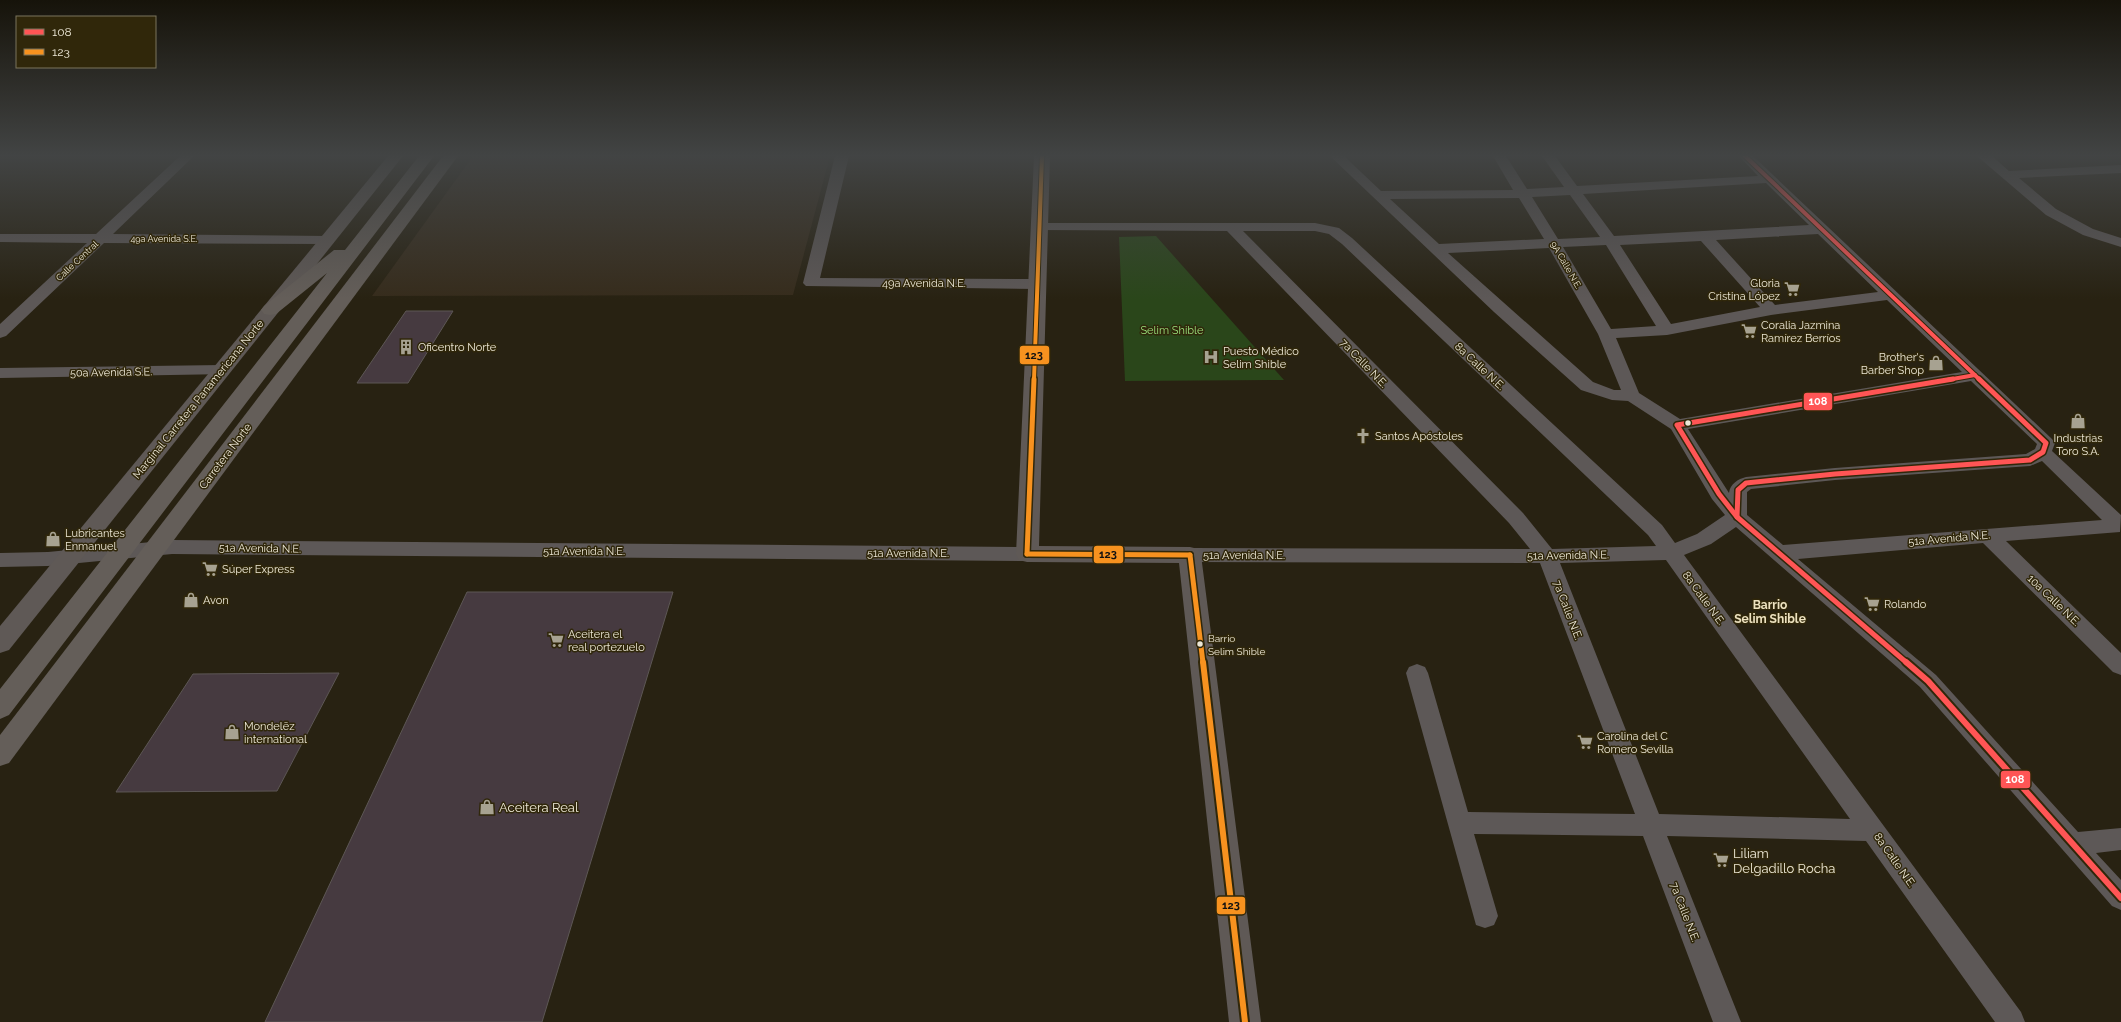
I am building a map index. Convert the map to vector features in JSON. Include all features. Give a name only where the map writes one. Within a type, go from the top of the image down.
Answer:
[{"type":"highway","points":[[0,708],[389,204]]},
{"type":"highway","name":"Carretera Norte","points":[[0,755],[414,204]]},
{"type":"highway","points":[[270,310],[366,233]]},
{"type":"highway","points":[[0,762],[23,724]]},
{"type":"street","name":"Calle Central","points":[[0,333],[137,204]]},
{"type":"street","name":"Marginal Carretera Panamericana Norte","points":[[0,643],[357,204]]},
{"type":"street","name":"49a Avenida N.E.","points":[[830,204],[811,283],[1038,284]]},
{"type":"street","points":[[1027,554],[1041,204]]},
{"type":"street","points":[[1386,204],[1500,309],[1588,386],[1612,395],[1632,396],[1677,425],[1719,494],[1737,517],[1928,681],[2121,898]]},
{"type":"street","name":"9A Calle N.E.","points":[[1527,204],[1552,242],[1606,334]]},
{"type":"street","points":[[1584,204],[1611,242],[1667,330]]},
{"type":"street","points":[[1737,517],[1738,490],[1746,483],[1835,474],[2030,460],[2043,452],[2046,442],[1795,204]]},
{"type":"street","points":[[2041,204],[2051,212],[2088,232],[2121,243]]},
{"type":"street","points":[[1040,226],[1231,227]]},
{"type":"street","name":"8a Calle N.E.","points":[[1231,227],[1315,227],[1334,231],[1347,241],[1655,530],[1670,553],[1874,830],[2011,1022]]},
{"type":"street","name":"7a Calle N.E.","points":[[1231,227],[1516,518],[1547,556],[1727,1022]]},
{"type":"street","points":[[1436,249],[1552,242],[1611,242],[1822,230]]},
{"type":"street","points":[[1705,236],[1771,310]]},
{"type":"street","name":"49a Avenida S.E.","points":[[0,238],[328,240]]},
{"type":"street","points":[[1632,396],[1606,334],[1667,330],[1771,310],[1891,295]]},
{"type":"street","name":"50a Avenida S.E.","points":[[0,373],[222,370]]},
{"type":"street","points":[[1677,425],[1975,375]]},
{"type":"street","points":[[2043,452],[2120,525]]},
{"type":"street","name":"51a Avenida N.E.","points":[[0,560],[71,557],[156,548],[230,547],[1190,555],[1547,556],[1670,553],[1704,539],[1737,517]]},
{"type":"street","name":"51a Avenida N.E.","points":[[1778,552],[2120,525]]},
{"type":"street","name":"10a Calle N.E.","points":[[1987,535],[2121,666]]},
{"type":"street","points":[[1190,555],[1245,1022]]},
{"type":"street","points":[[1418,673],[1485,916]]},
{"type":"street","points":[[1459,823],[1651,825],[1874,830]]},
{"type":"street","points":[[2073,844],[2121,838]]},
{"type":"shaded area","points":[[439,204],[817,204],[793,295],[372,296]]},
{"type":"green space","name":"Selim Shible","points":[[1156,236],[1284,380],[1125,381],[1119,237]]},
{"type":"building","name":"Oficentro Norte","points":[[406,311],[453,311],[408,383],[357,383]]},
{"type":"building","name":"Aceitera Real","points":[[467,592],[673,592],[542,1022],[265,1022]]},
{"type":"building","name":"Mondelēz international","points":[[339,673],[277,791],[116,792],[193,674]]},
{"type":"transit line","name":"123","points":[[1027,554],[1040,204]]},
{"type":"transit line","name":"108","points":[[1737,517],[1738,490],[1746,483],[1835,474],[2030,460],[2043,452],[2046,443],[1795,204]]},
{"type":"transit line","name":"108","points":[[1975,375],[1677,425],[1719,494],[1737,517],[1928,681],[2121,898]]},
{"type":"transit line","name":"123","points":[[1027,554],[1190,555]]},
{"type":"transit line","name":"123","points":[[1190,555],[1245,1022]]},
{"type":"place","name":"Gloria Cristina López","points":[[1792,289]]},
{"type":"place","name":"Coralia Jazmina Ramírez Berríos","points":[[1749,331]]},
{"type":"place","name":"Oficentro Norte","points":[[406,347]]},
{"type":"place","name":"Puesto Médico Selim Shible","points":[[1211,357]]},
{"type":"place","name":"Brother's Barber Shop","points":[[1936,363]]},
{"type":"place","name":"Industrias Toro S.A.","points":[[2078,421]]},
{"type":"place","name":"Santos Apóstoles","points":[[1363,436]]},
{"type":"place","name":"Lubricantes Enmanuel","points":[[53,539]]},
{"type":"place","name":"Súper Express","points":[[210,569]]},
{"type":"place","name":"Avon","points":[[191,600]]},
{"type":"place","name":"Rolando","points":[[1872,604]]},
{"type":"place","name":"Aceitera el real portezuelo","points":[[556,640]]},
{"type":"place","name":"Barrio Selim Shible","points":[[1200,644]]},
{"type":"place","name":"Mondelēz international","points":[[232,732]]},
{"type":"place","name":"Carolina del C Romero Sevilla","points":[[1585,742]]},
{"type":"place","name":"Aceitera Real","points":[[487,807]]},
{"type":"place","name":"Liliam Delgadillo Rocha","points":[[1721,860]]},
{"type":"district","name":"Barrio Selim Shible","points":[[1770,612]]}]
